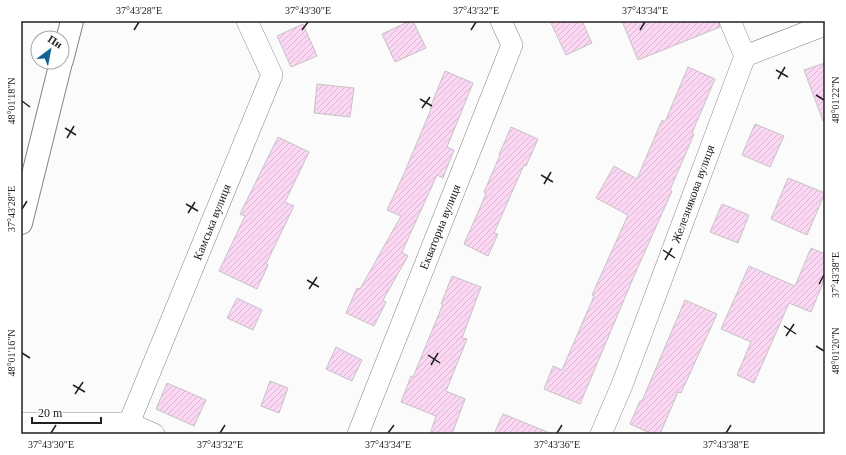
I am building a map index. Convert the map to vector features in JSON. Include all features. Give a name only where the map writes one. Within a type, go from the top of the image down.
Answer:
[{"type":"street","name":"Камська вулиця","points":[[129,423],[272,75],[247,21]]},
{"type":"street","name":"Екваторна вулиця","points":[[358,434],[512,45],[501,21]]},
{"type":"street","points":[[730,21],[745,56],[825,25]]},
{"type":"street","name":"Железнякова вулиця","points":[[601,434],[622,385],[745,56]]},
{"type":"street","points":[[21,223],[60,70]]},
{"type":"street","points":[[21,423],[129,423],[154,434]]},
{"type":"building","points":[[413,21],[426,48],[395,62],[382,34]]},
{"type":"building","points":[[550,21],[582,21],[592,43],[566,55]]},
{"type":"building","points":[[622,21],[718,21],[720,27],[638,60]]},
{"type":"building","points":[[303,24],[317,56],[291,67],[277,36]]},
{"type":"building","points":[[825,63],[825,121],[823,121],[804,70]]},
{"type":"building","points":[[688,67],[715,79],[692,133],[694,134],[670,190],[672,191],[580,404],[544,389],[553,366],[562,370],[594,296],[592,295],[628,215],[596,198],[614,166],[637,179],[662,120],[665,122]]},
{"type":"building","points":[[445,71],[473,83],[447,147],[454,150],[443,178],[437,175],[402,252],[408,256],[383,300],[386,302],[374,326],[346,313],[357,288],[360,289],[401,216],[387,210],[431,109],[430,108]]},
{"type":"building","points":[[317,84],[354,88],[350,117],[314,113]]},
{"type":"building","points":[[755,124],[784,136],[770,167],[742,155]]},
{"type":"building","points":[[511,127],[538,139],[526,166],[524,165],[494,233],[498,234],[488,256],[464,244],[486,194],[484,192]]},
{"type":"building","points":[[278,137],[309,152],[285,202],[294,206],[266,264],[268,265],[257,289],[219,271],[245,216],[240,214]]},
{"type":"building","points":[[788,178],[825,193],[807,235],[771,219]]},
{"type":"building","points":[[722,204],[749,215],[738,243],[710,232]]},
{"type":"building","points":[[811,248],[825,254],[825,278],[811,312],[789,303],[754,383],[737,375],[751,342],[721,329],[749,266],[795,286]]},
{"type":"building","points":[[452,276],[481,287],[462,338],[467,339],[446,391],[465,399],[452,434],[430,434],[436,416],[401,402],[443,304],[441,304]]},
{"type":"building","points":[[237,298],[262,310],[253,330],[227,318]]},
{"type":"building","points":[[685,300],[717,314],[681,393],[678,392],[660,434],[652,434],[630,424],[640,401],[642,401]]},
{"type":"building","points":[[336,347],[362,360],[352,381],[326,369]]},
{"type":"building","points":[[270,381],[288,388],[279,413],[261,406]]},
{"type":"building","points":[[167,383],[206,400],[194,426],[156,409]]},
{"type":"building","points":[[503,414],[550,433],[550,434],[494,434]]}]
